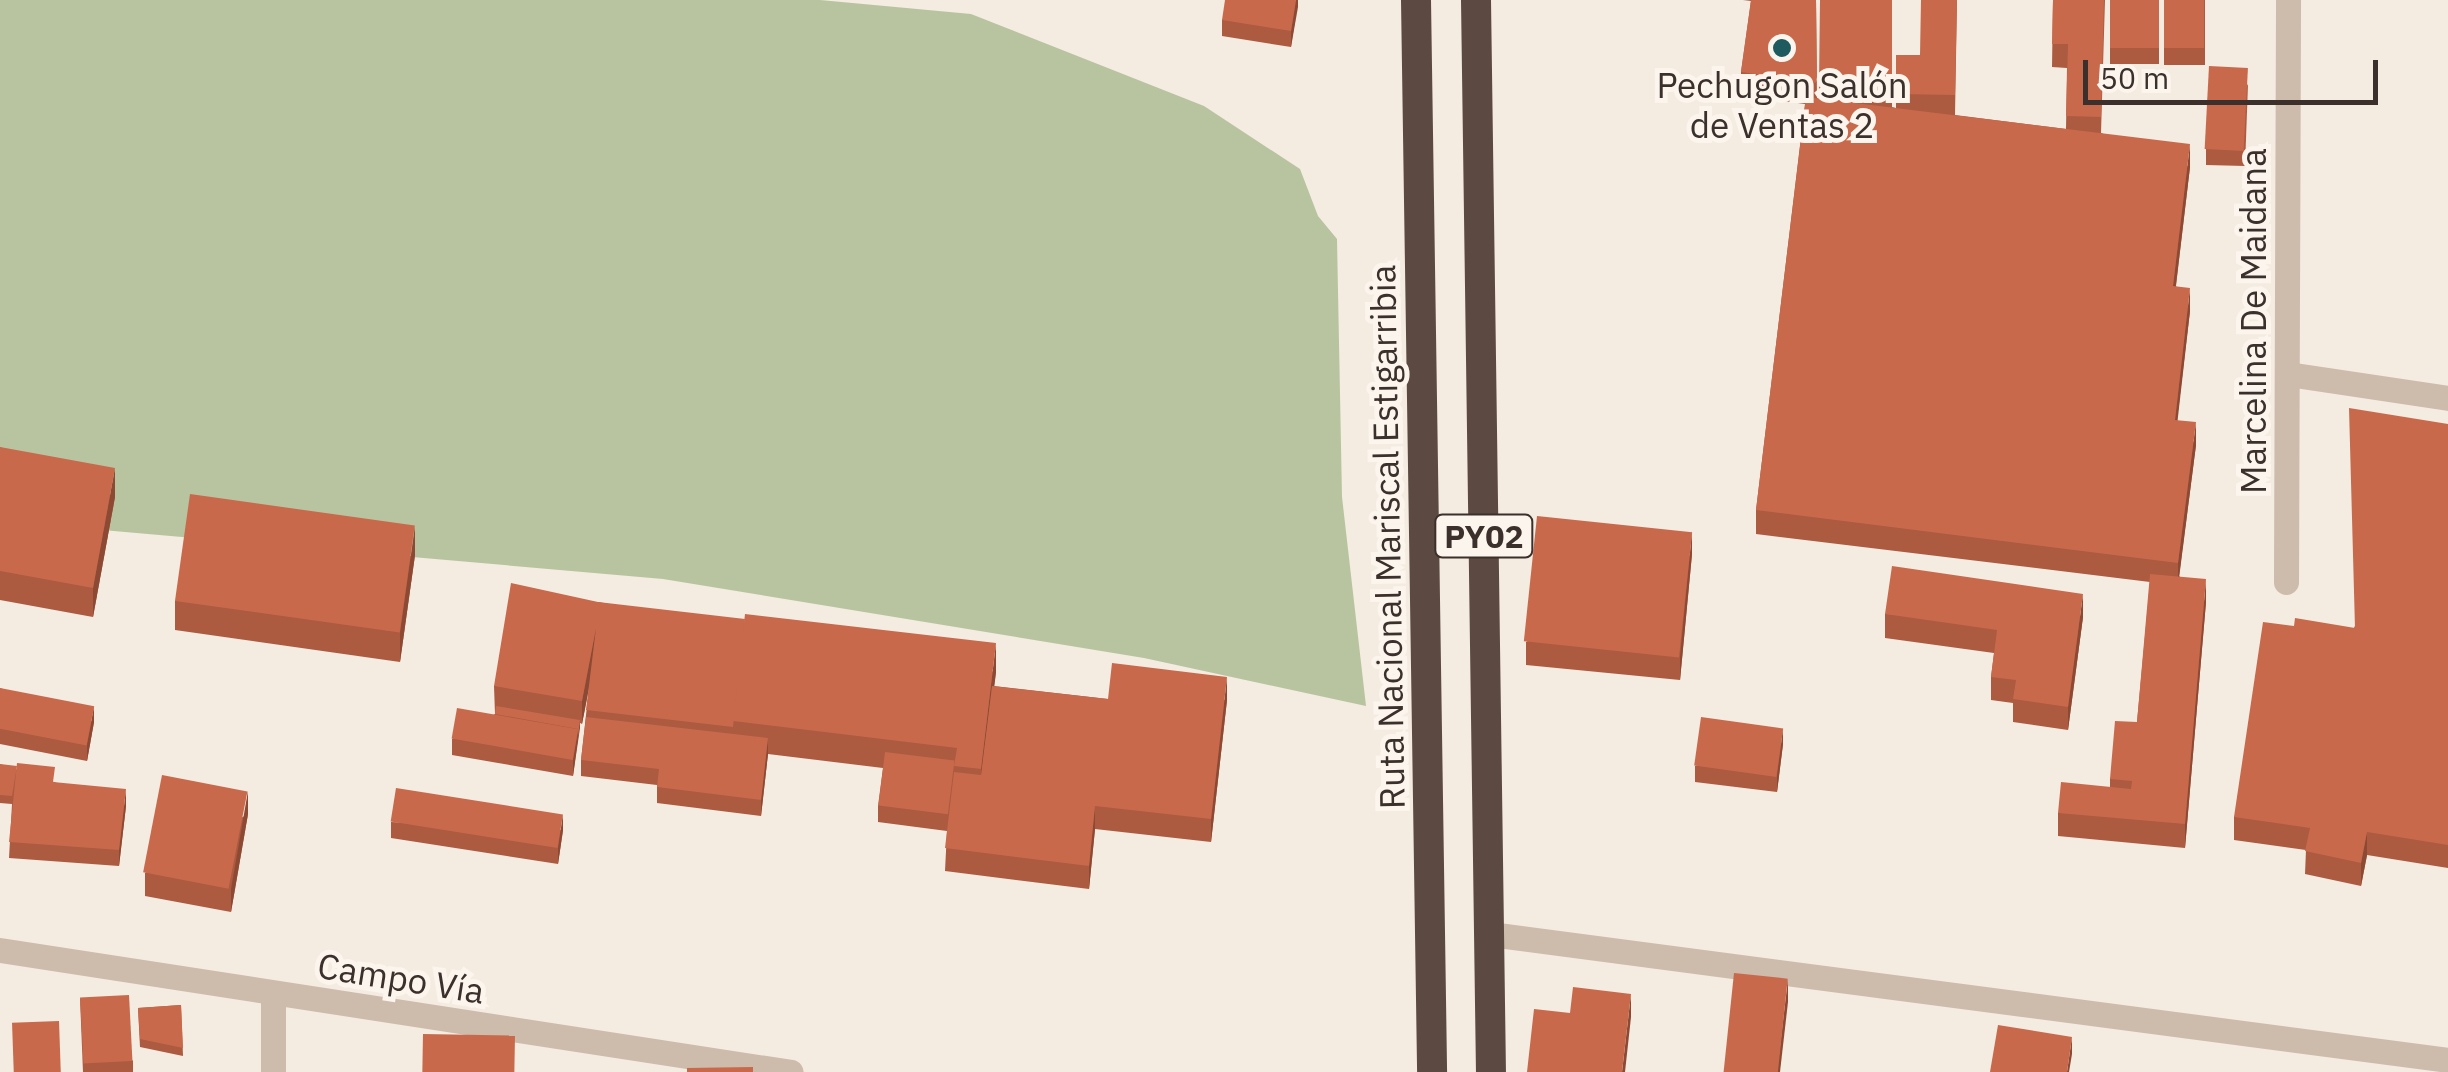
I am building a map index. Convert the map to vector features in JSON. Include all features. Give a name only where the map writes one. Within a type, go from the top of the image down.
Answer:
[{"type":"highway","name":"Ruta Nacional Mariscal Estigarribia","points":[[1416,0],[1432,1072]]},
{"type":"highway","name":"PY02","points":[[1476,0],[1492,1072]]},
{"type":"street","name":"Marcelina De Maidana","points":[[2286,582],[2288,0]]},
{"type":"street","points":[[2288,374],[2448,398]]},
{"type":"street","points":[[1490,934],[2448,1060]]},
{"type":"street","name":"Campo Vía","points":[[0,950],[788,1072]]},
{"type":"street","points":[[273,994],[274,1072]]},
{"type":"green space","points":[[0,0],[820,0],[971,14],[1204,106],[1300,169],[1318,216],[1337,239],[1342,497],[1366,706],[1144,658],[663,579],[0,521]]},
{"type":"building","points":[[1225,0],[1296,0],[1291,31],[1222,20]]},
{"type":"building","name":"Pechugon Salón de Ventas 2","points":[[1751,0],[1816,0],[1817,83],[1741,72]]},
{"type":"building","points":[[1820,0],[1892,0],[1892,93],[1820,93]]},
{"type":"building","points":[[1921,0],[1957,0],[1955,95],[1896,94],[1896,55],[1920,55]]},
{"type":"building","points":[[2053,0],[2104,0],[2101,117],[2066,116],[2068,44],[2052,44]]},
{"type":"building","points":[[2110,0],[2159,0],[2159,48],[2110,48]]},
{"type":"building","points":[[2164,0],[2204,0],[2204,48],[2164,48]]},
{"type":"building","points":[[2209,66],[2248,68],[2244,151],[2205,149]]},
{"type":"building","points":[[1806,97],[2190,144],[2173,286],[2190,288],[2175,420],[2196,422],[2178,563],[1756,510]]},
{"type":"building","points":[[2349,408],[2448,424],[2448,845],[2367,832],[2361,863],[2305,851],[2310,828],[2234,817],[2263,622],[2294,626],[2295,618],[2355,628]]},
{"type":"building","points":[[0,447],[115,468],[93,588],[0,571]]},
{"type":"building","points":[[190,494],[415,526],[400,633],[175,601]]},
{"type":"building","points":[[1537,516],[1692,532],[1679,658],[1524,641]]},
{"type":"building","points":[[1892,566],[2083,594],[2068,707],[2013,699],[2016,680],[1991,677],[1997,630],[1885,614]]},
{"type":"building","points":[[2150,574],[2206,579],[2185,824],[2058,813],[2061,782],[2131,789],[2132,781],[2110,779],[2115,721],[2137,722]]},
{"type":"building","points":[[511,583],[598,602],[745,619],[733,727],[586,710],[596,628],[582,701],[494,686]]},
{"type":"building","points":[[745,614],[996,643],[981,769],[954,766],[957,748],[733,721]]},
{"type":"building","points":[[1112,663],[1227,677],[1211,819],[1095,806],[1089,866],[945,848],[954,772],[981,775],[992,686],[1108,699]]},
{"type":"building","points":[[0,688],[94,706],[87,746],[0,729]]},
{"type":"building","points":[[496,706],[580,720],[578,737],[578,729],[495,714]]},
{"type":"building","points":[[457,708],[578,729],[573,760],[452,739]]},
{"type":"building","points":[[586,717],[768,738],[761,800],[657,787],[659,769],[581,760]]},
{"type":"building","points":[[1701,717],[1783,729],[1776,777],[1694,766]]},
{"type":"building","points":[[885,752],[954,761],[948,814],[878,806]]},
{"type":"building","points":[[17,763],[55,767],[53,782],[126,789],[119,850],[9,842]]},
{"type":"building","points":[[0,764],[17,766],[12,796],[0,795]]},
{"type":"building","points":[[162,775],[247,792],[229,889],[143,872]]},
{"type":"building","points":[[396,788],[563,814],[558,848],[391,822]]},
{"type":"building","points":[[1734,973],[1788,979],[1778,1072],[1724,1072]]},
{"type":"building","points":[[1573,987],[1631,994],[1622,1072],[1527,1072],[1534,1009],[1570,1013]]},
{"type":"building","points":[[129,995],[132,1061],[84,1063],[80,998]]},
{"type":"building","points":[[181,1005],[183,1048],[140,1039],[138,1008]]},
{"type":"building","points":[[59,1021],[61,1072],[14,1072],[12,1023]]},
{"type":"building","points":[[1998,1025],[2072,1037],[2067,1072],[1990,1072]]},
{"type":"building","points":[[423,1034],[515,1036],[514,1072],[422,1072]]},
{"type":"building","points":[[753,1067],[753,1072],[687,1072],[687,1068]]},
{"type":"place","name":"Pechugon Salón de Ventas 2","points":[[1782,48]]}]
